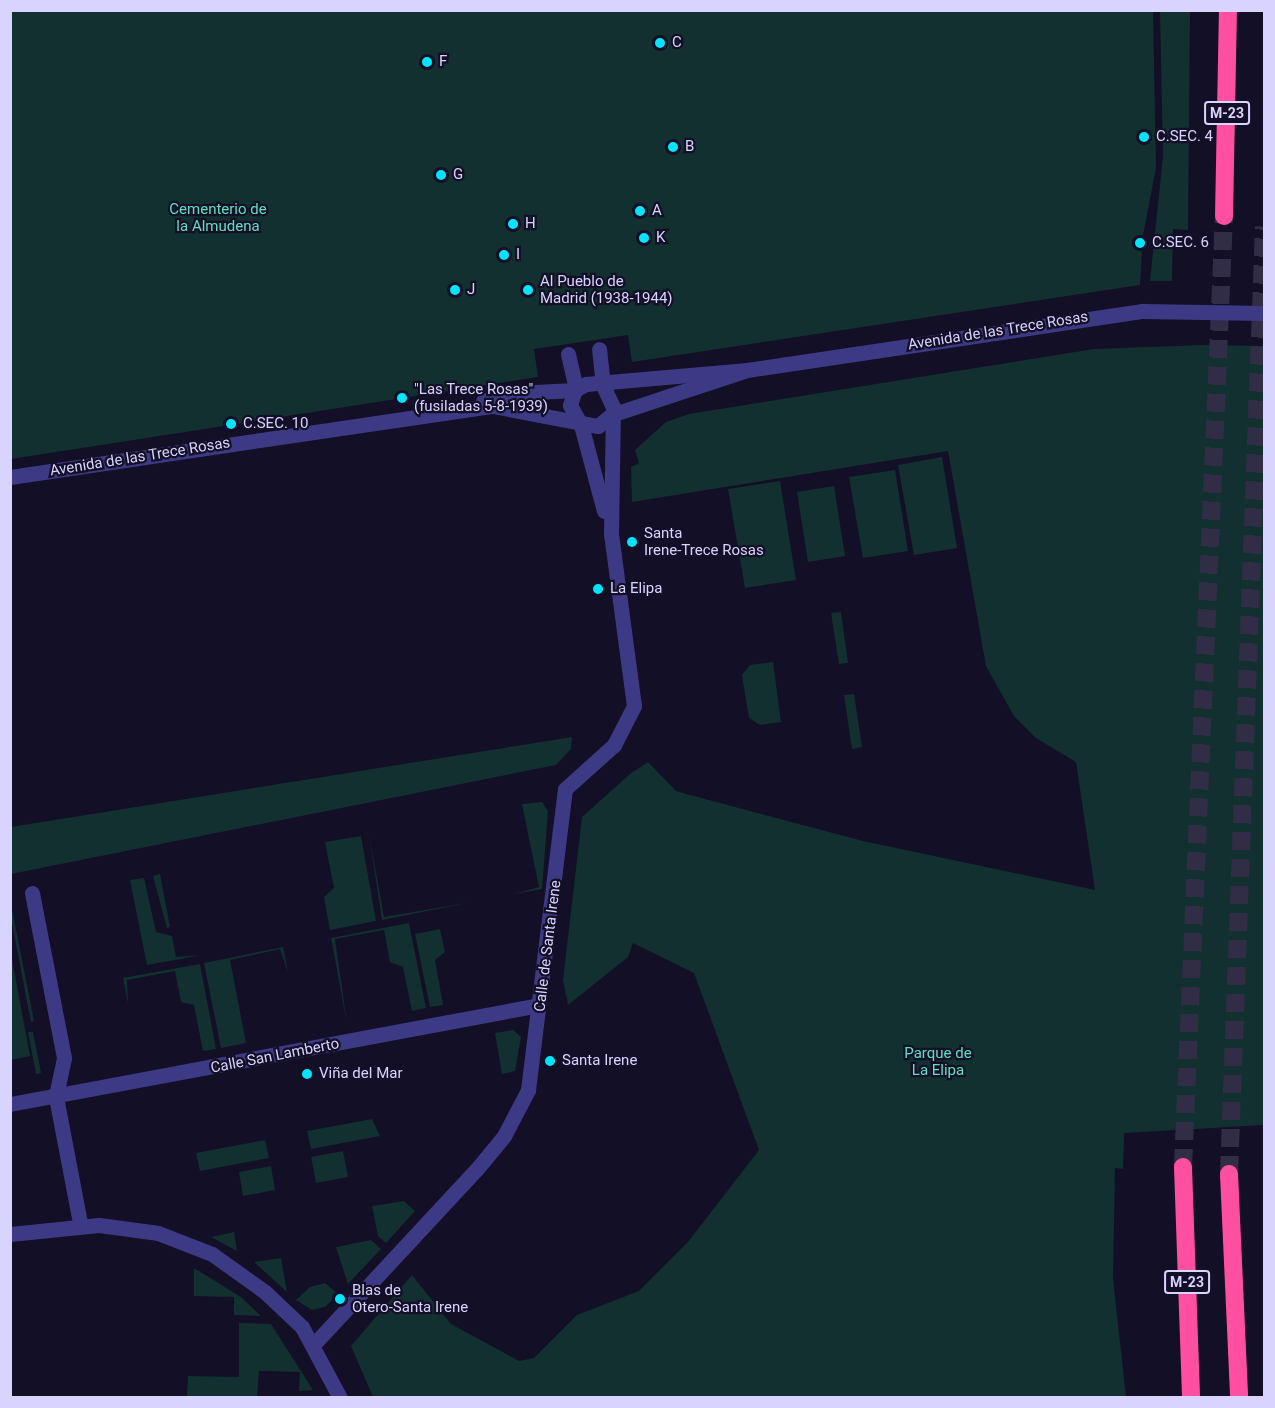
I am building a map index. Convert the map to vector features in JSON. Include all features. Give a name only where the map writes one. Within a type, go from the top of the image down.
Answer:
[{"type":"highway","name":"M-23","points":[[1224,216],[1228,10]]},
{"type":"highway","name":"M-23","points":[[1184,1167],[1191,1398]]},
{"type":"highway","name":"M-23","points":[[1229,1174],[1239,1398]]},
{"type":"street","name":"Avenida de las Trece Rosas","points":[[448,410],[515,393],[576,390],[639,378],[747,370],[1120,314],[1257,313]]},
{"type":"street","name":"Calle de Santa Irene","points":[[315,1343],[504,1136],[528,1090],[566,789],[615,745],[634,706],[611,534],[612,399],[603,386],[599,349]]},
{"type":"street","name":"Calle de Santa Irene","points":[[568,354],[576,390],[570,405],[578,422],[611,534]]},
{"type":"street","name":"Avenida de las Trece Rosas","points":[[10,477],[448,410],[493,406],[598,426],[611,415],[747,370]]},
{"type":"street","points":[[32,893],[64,1059],[56,1097],[80,1224]]},
{"type":"street","name":"Calle San Lamberto","points":[[10,1104],[539,1005]]},
{"type":"street","points":[[10,1234],[80,1224],[159,1233],[212,1254],[265,1292],[315,1343],[340,1398]]},
{"type":"green space","name":"Cementerio de la Almudena","points":[[11,10],[1153,11],[1156,168],[1143,235],[1140,285],[632,362],[628,335],[534,349],[538,377],[11,459]]},
{"type":"green space","points":[[1160,11],[1190,11],[1188,230],[1173,229],[1172,281],[1150,281],[1163,156]]},
{"type":"green space","name":"Parque de La Elipa","points":[[1202,345],[1264,346],[1264,1125],[1124,1133],[1123,1169],[1115,1168],[1113,1279],[1126,1397],[373,1397],[351,1346],[412,1275],[451,1324],[519,1361],[534,1358],[577,1315],[639,1291],[688,1242],[759,1150],[694,973],[633,943],[628,957],[568,1005],[563,980],[582,817],[630,774],[648,762],[676,791],[863,841],[1095,890],[1076,762],[1036,738],[1014,716],[986,666],[948,451],[632,502],[631,467],[639,463],[635,450],[666,422],[689,414],[1094,349]]},
{"type":"green space","points":[[942,457],[957,548],[914,555],[898,465]]},
{"type":"green space","points":[[895,470],[908,551],[863,558],[849,477]]},
{"type":"green space","points":[[780,481],[796,580],[745,588],[728,489]]},
{"type":"green space","points":[[834,486],[845,556],[808,562],[797,492]]},
{"type":"green space","points":[[841,612],[848,663],[839,664],[831,613]]},
{"type":"green space","points":[[773,662],[781,722],[760,725],[749,718],[742,675],[750,665]]},
{"type":"green space","points":[[854,694],[862,747],[852,749],[844,695]]},
{"type":"green space","points":[[572,737],[571,749],[556,765],[11,874],[11,827]]},
{"type":"green space","points":[[542,802],[548,811],[542,889],[514,894],[539,887],[522,804]]},
{"type":"green space","points":[[369,834],[384,917],[472,902],[382,920]]},
{"type":"green space","points":[[361,836],[376,921],[330,930],[324,897],[334,888],[325,842]]},
{"type":"green space","points":[[160,874],[170,927],[167,928],[153,876]]},
{"type":"green space","points":[[144,878],[156,932],[172,936],[176,957],[202,955],[147,965],[130,880]]},
{"type":"green space","points":[[10,899],[34,1021],[31,1022],[11,918]]},
{"type":"green space","points":[[409,923],[426,1008],[412,1011],[403,967],[390,962],[384,930],[335,939],[347,1023],[331,938]]},
{"type":"green space","points":[[440,929],[445,952],[435,960],[443,1005],[430,1007],[415,934]]},
{"type":"green space","points":[[283,947],[288,972],[280,949],[230,960],[246,1043],[221,1048],[204,963]]},
{"type":"green space","points":[[10,948],[30,1056],[11,1060],[10,1060]]},
{"type":"green space","points":[[200,964],[216,1049],[203,1051],[194,1005],[181,1002],[175,971],[127,980],[128,1004],[123,978]]},
{"type":"green space","points":[[513,1030],[521,1037],[515,1071],[502,1074],[495,1033]]},
{"type":"green space","points":[[28,1032],[33,1032],[41,1073],[36,1074]]},
{"type":"green space","points":[[372,1119],[380,1136],[311,1149],[307,1131]]},
{"type":"green space","points":[[265,1140],[269,1158],[200,1171],[196,1153]]},
{"type":"green space","points":[[343,1151],[348,1177],[316,1183],[311,1157]]},
{"type":"green space","points":[[271,1166],[275,1190],[243,1196],[239,1172]]},
{"type":"green space","points":[[404,1201],[415,1211],[386,1243],[378,1236],[372,1206]]},
{"type":"green space","points":[[234,1232],[237,1251],[211,1237]]},
{"type":"green space","points":[[371,1240],[381,1249],[348,1284],[336,1247]]},
{"type":"green space","points":[[281,1258],[287,1292],[254,1262]]},
{"type":"green space","points":[[194,1268],[241,1297],[261,1316],[234,1315],[234,1297],[194,1296]]},
{"type":"green space","points":[[325,1283],[338,1294],[325,1307],[312,1310],[296,1300],[310,1287]]},
{"type":"green space","points":[[239,1323],[271,1324],[313,1390],[299,1391],[300,1372],[259,1371],[257,1397],[187,1397],[188,1376],[239,1377]]},
{"type":"tunnel","points":[[1183,1167],[1224,216]]},
{"type":"tunnel","points":[[1229,1174],[1264,227]]},
{"type":"place","name":"C","points":[[660,43]]},
{"type":"place","name":"F","points":[[427,62]]},
{"type":"place","name":"C.SEC. 4","points":[[1144,137]]},
{"type":"place","name":"B","points":[[673,147]]},
{"type":"place","name":"G","points":[[441,175]]},
{"type":"place","name":"A","points":[[640,211]]},
{"type":"place","name":"H","points":[[513,224]]},
{"type":"place","name":"K","points":[[644,238]]},
{"type":"place","name":"C.SEC. 6","points":[[1140,243]]},
{"type":"place","name":"I","points":[[504,255]]},
{"type":"place","name":"J","points":[[455,290]]},
{"type":"place","name":"Al Pueblo de Madrid (1938-1944)","points":[[528,290]]},
{"type":"place","name":"\"Las Trece Rosas\" (fusiladas 5-8-1939)","points":[[402,398]]},
{"type":"place","name":"C.SEC. 10","points":[[231,424]]},
{"type":"place","name":"Santa Irene-Trece Rosas","points":[[632,542]]},
{"type":"place","name":"La Elipa","points":[[598,589]]},
{"type":"place","name":"Santa Irene","points":[[550,1061]]},
{"type":"place","name":"Viña del Mar","points":[[307,1074]]},
{"type":"place","name":"Blas de Otero-Santa Irene","points":[[340,1299]]}]
